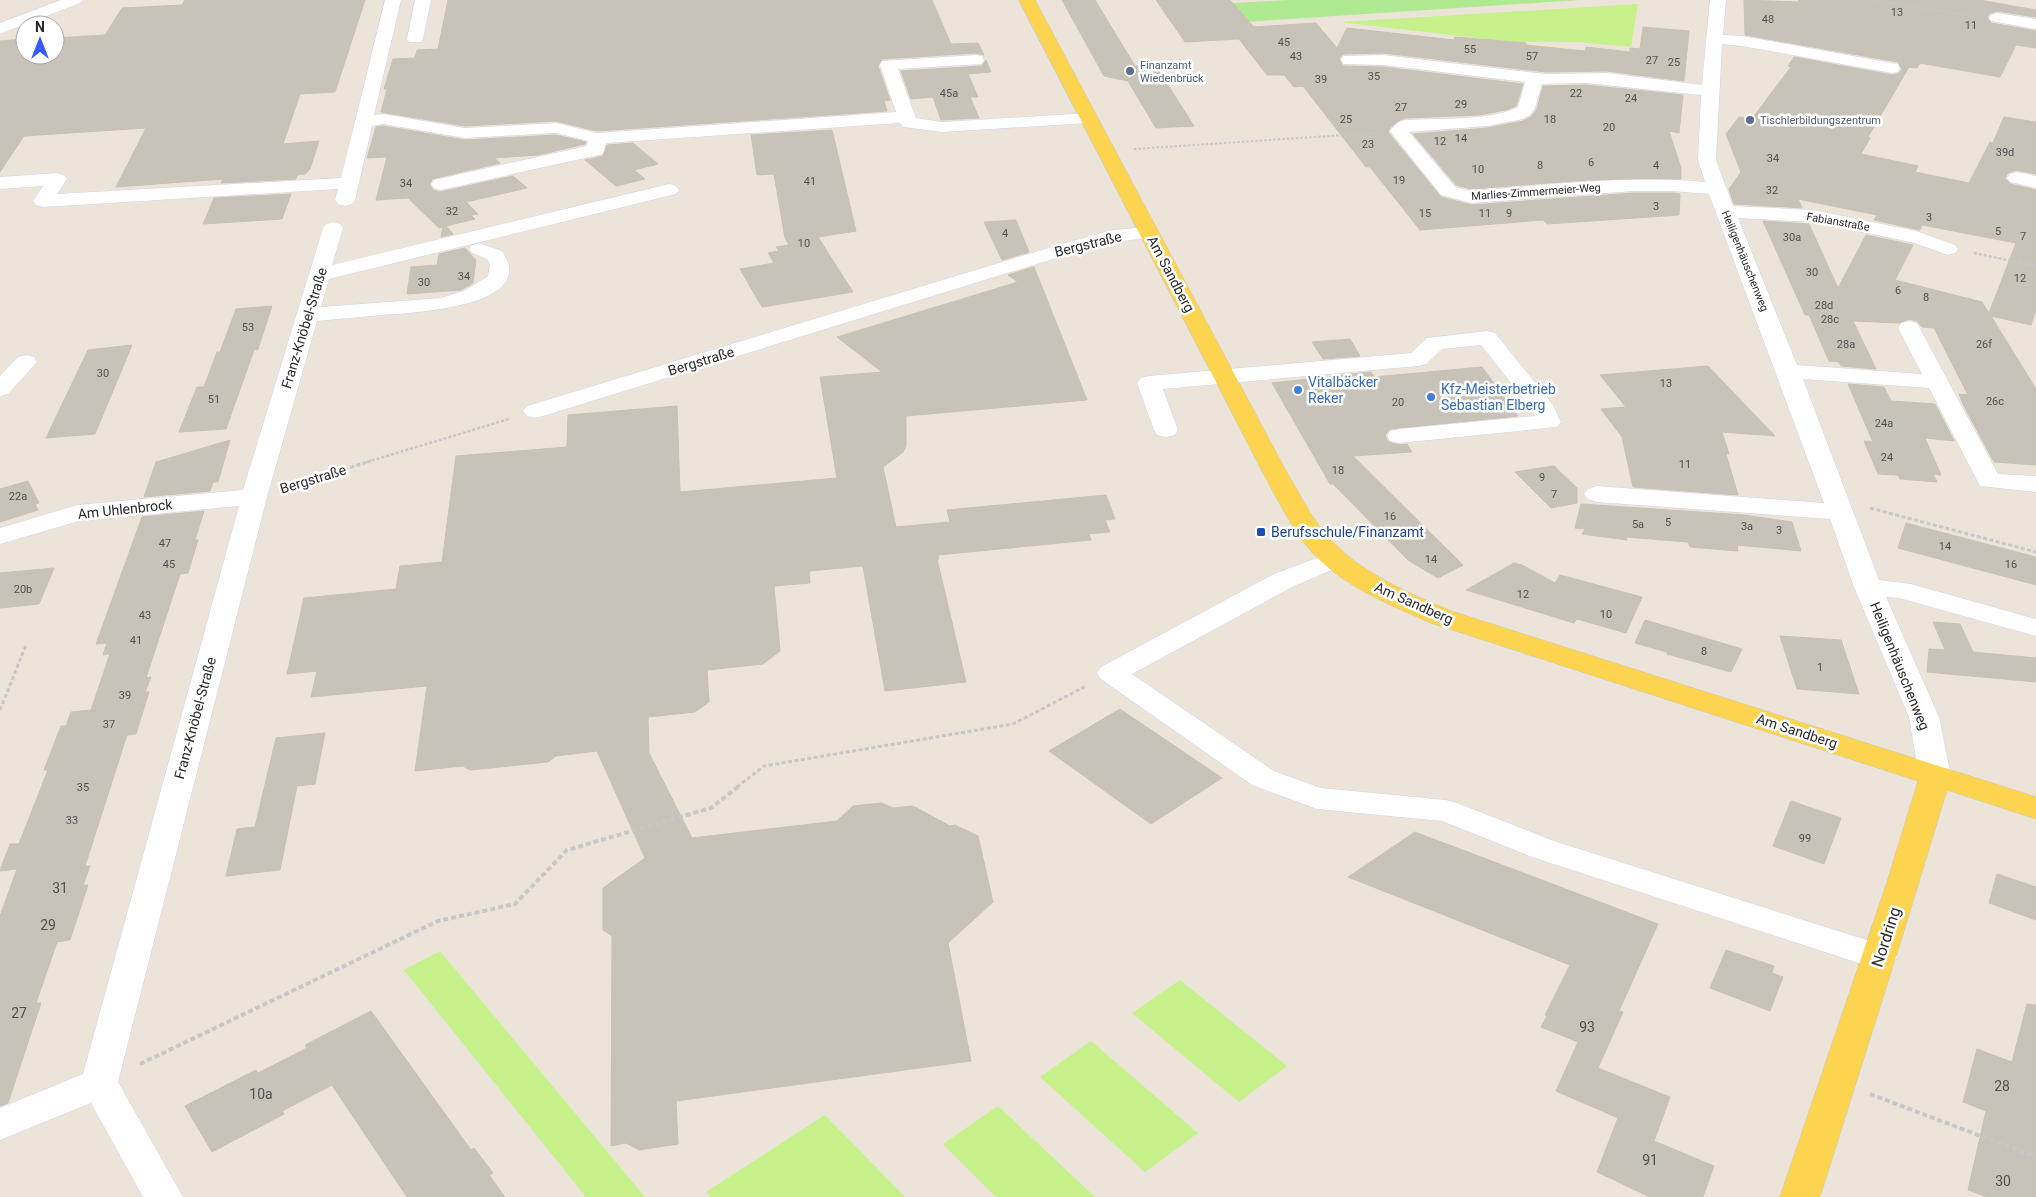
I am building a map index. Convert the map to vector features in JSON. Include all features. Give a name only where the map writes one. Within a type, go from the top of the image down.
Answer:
[{"type":"main road","name":"Am Sandberg","points":[[1027,0],[1274,471],[1308,529],[1335,559],[1381,591],[1441,617],[1935,776]]},
{"type":"main road","points":[[1935,776],[2036,808]]},
{"type":"main road","name":"Nordring","points":[[1800,1197],[1836,1081],[1880,957],[1935,776]]},
{"type":"street","points":[[0,29],[75,0]]},
{"type":"street","points":[[345,202],[393,0]]},
{"type":"street","points":[[415,39],[423,0]]},
{"type":"street","name":"Heiligenhäuschenweg","points":[[1718,0],[1710,91],[1707,160],[1724,211],[1788,371],[1868,587],[1924,717],[1935,776]]},
{"type":"street","points":[[1997,18],[2036,24]]},
{"type":"street","points":[[1715,39],[1742,41],[1892,68]]},
{"type":"street","points":[[976,60],[888,65],[908,123],[942,127],[1089,118]]},
{"type":"street","points":[[1349,60],[1383,60],[1509,73],[1534,78],[1588,78],[1710,91]]},
{"type":"street","points":[[1399,131],[1406,125],[1501,119],[1516,116],[1525,110],[1534,78]]},
{"type":"street","points":[[364,121],[383,119],[465,133],[556,128],[597,138],[906,116]]},
{"type":"street","name":"Marlies-Zimmermeier-Weg","points":[[1399,131],[1448,190],[1471,197],[1634,185],[1717,189]]},
{"type":"street","points":[[441,184],[596,150],[597,138]]},
{"type":"street","points":[[2017,178],[2036,182]]},
{"type":"street","points":[[0,183],[57,179],[43,201],[350,182]]},
{"type":"street","points":[[319,275],[669,190]]},
{"type":"street","name":"Fabianstraße","points":[[1724,211],[1814,216],[1916,237],[1948,249]]},
{"type":"street","name":"Franz-Knöbel-Straße","points":[[99,1083],[254,497],[333,228]]},
{"type":"street","name":"Bergstraße","points":[[535,411],[1072,247],[1113,236],[1149,233]]},
{"type":"street","points":[[308,314],[442,304],[474,295],[498,279],[500,265],[495,255],[479,249]]},
{"type":"street","points":[[1910,328],[1989,480],[2036,484]]},
{"type":"street","points":[[1166,430],[1146,375],[1224,376],[1418,359],[1435,343],[1487,338],[1545,410],[1549,422],[1399,436]]},
{"type":"street","points":[[0,389],[26,362]]},
{"type":"street","points":[[1788,371],[1937,382]]},
{"type":"street","points":[[1597,494],[1838,509]]},
{"type":"street","name":"Am Uhlenbrock","points":[[0,536],[77,513],[254,497]]},
{"type":"street","points":[[1335,559],[1284,580],[1111,673],[1263,778],[1317,798],[1446,811],[1543,849],[1880,957]]},
{"type":"street","name":"Heiligenhäuschenweg","points":[[1868,587],[1901,590],[2036,628]]},
{"type":"street","points":[[0,1125],[99,1083],[163,1197]]},
{"type":"path","points":[[1873,0],[1986,19],[1997,18]]},
{"type":"path","points":[[1106,151],[1399,131]]},
{"type":"path","points":[[1948,249],[2036,266]]},
{"type":"path","name":"Bergstraße","points":[[254,497],[535,411]]},
{"type":"path","points":[[1838,509],[1866,507],[2036,552]]},
{"type":"path","points":[[0,710],[26,645]]},
{"type":"path","points":[[99,1083],[438,921],[515,904],[566,850],[711,808],[764,766],[1013,724],[1111,673]]},
{"type":"path","points":[[1836,1081],[2036,1157]]},
{"type":"green space","points":[[1288,0],[1580,0],[1213,24],[1198,5]]},
{"type":"green space","points":[[1638,4],[1631,47],[1579,42],[1511,42],[1340,22]]},
{"type":"green space","points":[[440,951],[645,1197],[586,1197],[404,970]]},
{"type":"green space","points":[[1180,980],[1287,1066],[1239,1102],[1132,1013]]},
{"type":"green space","points":[[1091,1041],[1198,1133],[1145,1172],[1040,1077]]},
{"type":"green space","points":[[998,1106],[1095,1197],[996,1197],[943,1144]]},
{"type":"green space","points":[[825,1115],[905,1197],[711,1197],[706,1192]]},
{"type":"building","points":[[185,0],[365,0],[335,92],[300,94],[283,144],[319,141],[310,169],[305,174],[297,175],[296,179],[221,183],[223,179],[116,187],[146,128],[24,136],[0,172],[0,41],[15,40],[15,65],[65,65],[65,37],[105,35],[122,8],[182,5]]},
{"type":"building","points":[[448,0],[932,0],[951,44],[978,43],[984,55],[976,53],[882,59],[878,66],[890,100],[884,101],[887,111],[597,131],[556,121],[465,126],[381,112],[387,89],[384,89],[393,59],[415,58],[417,50],[438,49]]},
{"type":"building","name":"Finanzamt Wiedenbrück","points":[[1062,0],[1095,0],[1135,66],[1155,65],[1194,126],[1156,128],[1128,81],[1104,76]]},
{"type":"building","points":[[1156,0],[1230,0],[1254,27],[1316,23],[1337,48],[1347,28],[1454,40],[1455,37],[1526,43],[1525,45],[1585,51],[1586,47],[1630,52],[1630,48],[1640,49],[1643,27],[1689,31],[1684,81],[1607,71],[1546,72],[1383,53],[1343,54],[1339,59],[1343,66],[1383,67],[1523,84],[1516,106],[1506,110],[1479,115],[1406,118],[1398,121],[1390,128],[1388,132],[1441,197],[1471,205],[1634,193],[1672,193],[1680,194],[1679,215],[1547,224],[1543,220],[1420,230],[1370,167],[1366,167],[1303,86],[1294,87],[1284,75],[1267,75],[1239,39],[1185,42]]},
{"type":"building","points":[[1744,0],[1798,2],[1799,0],[1979,0],[2036,10],[2036,17],[1997,11],[1990,13],[1987,17],[1991,23],[2036,31],[2036,48],[2016,45],[2000,77],[1920,63],[1917,68],[1909,67],[1868,137],[1870,138],[1861,154],[1918,166],[1915,172],[1969,183],[1990,142],[1993,143],[2004,117],[2036,122],[2036,174],[2016,170],[2008,173],[2005,178],[2010,184],[2036,190],[2036,310],[2031,325],[1991,316],[2036,389],[2036,465],[1994,462],[1964,406],[1959,394],[1968,395],[1934,328],[1922,327],[1917,321],[1909,319],[1899,323],[1853,321],[1876,369],[1841,366],[1839,362],[1829,361],[1809,315],[1805,315],[1763,221],[1809,224],[1838,288],[1866,235],[1913,245],[1895,280],[1982,302],[1989,313],[2016,243],[1922,225],[1920,230],[1874,220],[1877,215],[1798,199],[1802,208],[1734,204],[1729,189],[1741,172],[1726,134],[1739,117],[1754,116],[1791,67],[1788,66],[1794,57],[1892,75],[1898,74],[1902,69],[1898,62],[1745,35]]},
{"type":"building","points":[[986,60],[991,72],[968,74],[978,97],[970,97],[979,118],[941,120],[933,97],[911,99],[901,71],[982,66]]},
{"type":"building","points":[[1586,85],[1683,95],[1679,133],[1669,131],[1681,168],[1681,179],[1588,180],[1471,189],[1456,185],[1413,134],[1487,128],[1523,121],[1531,117],[1537,109],[1543,86]]},
{"type":"building","points":[[383,126],[465,140],[556,135],[586,142],[585,144],[538,155],[494,158],[500,163],[432,179],[430,185],[433,190],[440,192],[513,176],[527,188],[466,202],[478,214],[471,215],[475,219],[446,226],[453,234],[441,237],[443,227],[439,228],[408,198],[376,200],[387,157],[367,158],[376,127]]},
{"type":"building","points":[[832,130],[856,231],[818,237],[853,292],[762,307],[740,269],[774,263],[768,253],[779,251],[776,247],[789,245],[785,238],[774,174],[757,175],[751,135]]},
{"type":"building","points":[[633,143],[658,164],[634,170],[645,179],[616,186],[585,160],[603,156],[607,145]]},
{"type":"building","points":[[291,194],[282,219],[203,224],[214,198]]},
{"type":"building","points":[[1016,220],[1029,252],[1002,260],[984,222]]},
{"type":"building","points":[[465,248],[476,260],[473,283],[461,290],[407,294],[411,267],[437,265],[439,254]]},
{"type":"building","points":[[1034,267],[1087,400],[906,416],[906,446],[903,452],[883,467],[896,527],[950,522],[947,510],[1106,495],[1115,519],[1105,520],[1110,532],[1089,534],[1091,540],[938,555],[939,559],[937,559],[966,682],[885,691],[863,566],[809,571],[810,583],[774,586],[780,651],[763,664],[707,670],[709,702],[695,712],[648,717],[649,753],[692,838],[837,821],[853,806],[881,803],[893,808],[913,806],[950,826],[955,825],[978,836],[993,902],[948,943],[971,1061],[676,1101],[678,1144],[639,1150],[626,1143],[611,1146],[612,936],[603,930],[603,888],[645,858],[597,751],[556,756],[548,762],[470,770],[463,766],[415,771],[427,686],[311,697],[317,671],[287,674],[304,598],[396,589],[400,566],[442,562],[456,456],[567,447],[568,415],[677,406],[680,492],[837,478],[820,377],[882,372],[837,337],[1018,282],[1008,275]]},
{"type":"building","points":[[272,306],[258,349],[254,350],[226,429],[179,432],[197,387],[204,387],[217,352],[220,352],[236,309]]},
{"type":"building","points":[[1350,339],[1360,356],[1323,359],[1312,342]]},
{"type":"building","points":[[132,345],[95,434],[46,438],[88,350]]},
{"type":"building","points":[[1708,366],[1775,436],[1722,432],[1729,454],[1726,454],[1738,495],[1633,487],[1622,437],[1601,409],[1626,407],[1600,375]]},
{"type":"building","points":[[1482,367],[1518,416],[1390,429],[1385,435],[1388,442],[1399,445],[1407,444],[1412,452],[1353,456],[1463,565],[1438,578],[1408,560],[1333,484],[1330,484],[1272,383],[1371,372],[1374,377]]},
{"type":"building","points":[[1848,384],[1884,387],[1891,401],[1935,404],[1954,441],[1925,438],[1941,475],[1933,474],[1937,482],[1900,479],[1898,475],[1878,474],[1864,441],[1873,442]]},
{"type":"building","points":[[230,440],[218,482],[213,482],[210,491],[144,497],[156,462]]},
{"type":"building","points":[[1554,466],[1577,488],[1577,503],[1551,508],[1515,472]]},
{"type":"building","points":[[28,481],[39,503],[35,504],[38,510],[0,522],[0,489]]},
{"type":"building","points":[[1581,504],[1744,515],[1792,522],[1801,551],[1737,545],[1738,551],[1690,547],[1688,542],[1626,537],[1627,540],[1582,534],[1585,529],[1575,528]]},
{"type":"building","points":[[204,511],[188,573],[180,574],[146,678],[151,677],[145,692],[149,692],[136,734],[127,735],[85,866],[90,866],[83,885],[88,885],[70,940],[57,942],[36,1003],[41,1003],[8,1103],[0,1106],[0,916],[17,869],[0,871],[10,844],[19,844],[48,770],[44,770],[61,726],[66,726],[71,712],[91,710],[110,654],[103,655],[107,643],[96,644],[142,517]]},
{"type":"building","points":[[1906,523],[2036,557],[2036,585],[1898,548]]},
{"type":"building","points":[[1514,563],[1522,565],[1555,583],[1560,575],[1642,597],[1626,633],[1577,619],[1574,623],[1466,590]]},
{"type":"building","points":[[54,568],[39,604],[0,608],[0,573]]},
{"type":"building","points":[[1645,620],[1742,649],[1731,672],[1667,654],[1667,652],[1635,643]]},
{"type":"building","points":[[1933,622],[1960,624],[1973,652],[2036,658],[2036,682],[1927,672],[1929,649],[1945,650]]},
{"type":"building","points":[[1780,636],[1841,640],[1859,694],[1797,689]]},
{"type":"building","points":[[1120,709],[1222,778],[1151,824],[1049,751]]},
{"type":"building","points":[[325,733],[315,784],[297,786],[280,870],[226,876],[237,829],[255,827],[276,738]]},
{"type":"building","points":[[1791,801],[1841,818],[1824,864],[1773,846]]},
{"type":"building","points":[[1415,832],[1658,924],[1619,1011],[1623,1012],[1598,1068],[1670,1097],[1654,1141],[1714,1166],[1703,1197],[1650,1197],[1597,1172],[1618,1118],[1556,1091],[1578,1042],[1541,1027],[1570,965],[1348,877]]},
{"type":"building","points":[[1997,874],[2036,887],[2036,920],[1989,903]]},
{"type":"building","points":[[1726,950],[1774,966],[1772,973],[1783,977],[1770,1011],[1710,988]]},
{"type":"building","points":[[2027,1004],[2036,1005],[2036,1197],[1987,1197],[1968,1190],[1986,1111],[1963,1102],[1977,1049],[2012,1062]]},
{"type":"building","points":[[371,1011],[471,1150],[474,1148],[493,1173],[489,1175],[505,1197],[407,1197],[332,1085],[282,1111],[284,1114],[212,1152],[185,1106],[256,1070],[258,1073],[307,1048],[305,1045]]},
{"type":"place","name":"Finanzamt Wiedenbrück","points":[[1130,71]]},
{"type":"place","name":"Tischlerbildungszentrum","points":[[1750,120]]},
{"type":"place","name":"Vitalbäcker Reker","points":[[1298,390]]},
{"type":"place","name":"Kfz-Meisterbetrieb Sebastian Elberg","points":[[1431,397]]},
{"type":"place","name":"Berufsschule/Finanzamt","points":[[1261,532]]}]
